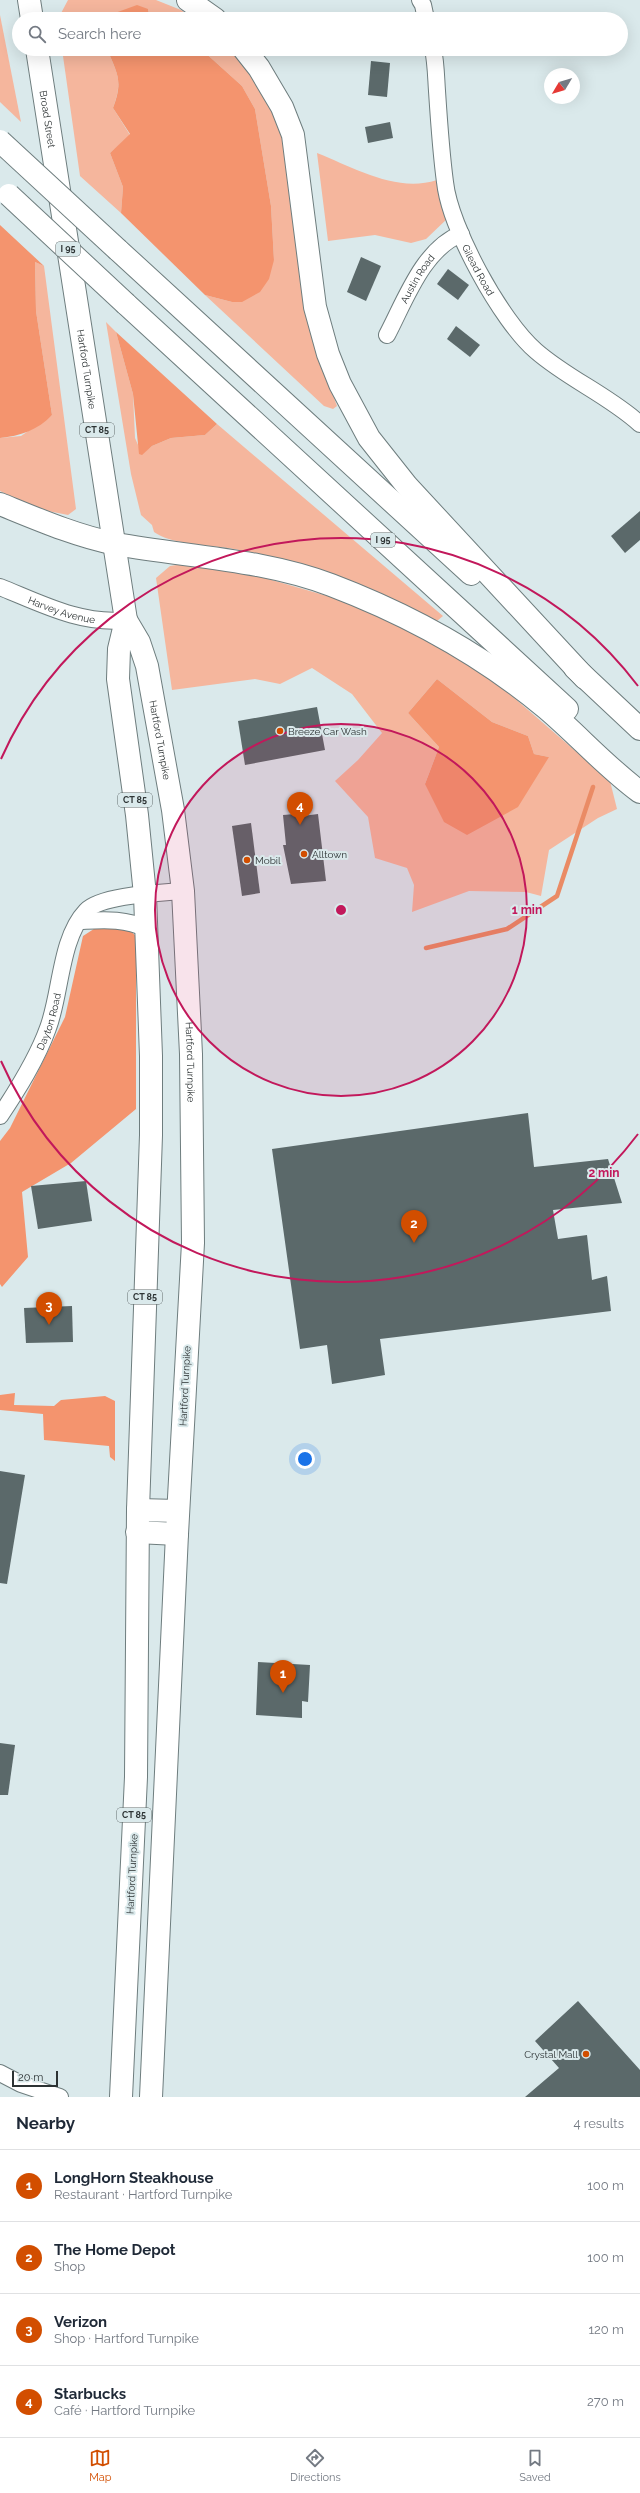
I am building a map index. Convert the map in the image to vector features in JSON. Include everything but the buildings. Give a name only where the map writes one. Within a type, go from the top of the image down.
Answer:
[{"type":"highway","points":[[29,0],[31,12]]},
{"type":"highway","points":[[188,0],[204,12]]},
{"type":"highway","name":"Broad Street","points":[[38,56],[60,190]]},
{"type":"highway","points":[[250,56],[259,68],[282,107],[293,135],[315,307],[328,354],[340,384],[369,438],[407,486],[585,678]]},
{"type":"highway","points":[[0,141],[640,729]]},
{"type":"highway","name":"Hartford Turnpike","points":[[60,190],[126,620],[119,648],[118,680],[137,815],[147,929],[149,973],[150,1135],[138,1510],[136,1777],[121,2097]]},
{"type":"highway","name":"I 95","points":[[4,191],[640,775]]},
{"type":"highway","points":[[0,504],[75,533],[115,543],[258,565],[330,585],[416,621],[487,663],[546,708],[640,792]]},
{"type":"highway","name":"Hartford Turnpike","points":[[126,620],[139,642],[150,680],[173,810],[183,891],[191,1054],[193,1243],[178,1512],[151,2097]]},
{"type":"highway","points":[[138,1510],[178,1512]]},
{"type":"highway","points":[[138,1532],[177,1534]]},
{"type":"street","points":[[420,0],[424,12]]},
{"type":"street","name":"Gilead Road","points":[[434,56],[445,184],[460,234],[508,320],[535,350],[574,380],[620,406],[640,424]]},
{"type":"street","name":"Austin Road","points":[[387,335],[422,271],[437,249],[450,238],[460,234]]},
{"type":"street","name":"Harvey Avenue","points":[[0,587],[84,619],[103,622],[126,620]]},
{"type":"street","name":"Dayton Road","points":[[0,1116],[16,1093],[48,1028],[71,934],[86,910],[113,899],[183,891]]},
{"type":"street","points":[[80,921],[106,919],[131,921],[147,929]]},
{"type":"street","points":[[0,2073],[22,2084],[60,2097]]},
{"type":"shaded area","points":[[68,0],[156,0],[184,12],[149,12],[148,9],[123,12],[62,12]]},
{"type":"shaded area","points":[[137,5],[148,9],[149,12],[118,12]]},
{"type":"shaded area","points":[[0,15],[21,122],[0,102]]},
{"type":"shaded area","points":[[63,56],[110,56],[118,78],[118,91],[113,108],[130,135],[110,153],[123,187],[121,213],[80,176]]},
{"type":"shaded area","points":[[110,56],[209,56],[242,86],[255,109],[271,206],[274,260],[269,279],[260,292],[242,302],[232,302],[205,295],[121,213],[123,187],[110,153],[130,134],[113,108],[118,91],[118,78]]},
{"type":"shaded area","points":[[209,56],[237,56],[245,64],[268,98],[281,133],[290,169],[317,352],[337,406],[333,409],[324,406],[205,295],[232,302],[274,260],[271,206],[255,109],[242,86]]},
{"type":"shaded area","points":[[317,153],[361,172],[391,181],[422,183],[437,180],[448,218],[426,239],[411,243],[375,235],[328,241]]},
{"type":"shaded area","points":[[0,225],[44,266],[35,262],[36,311],[52,415],[41,425],[22,434],[0,438]]},
{"type":"shaded area","points":[[35,262],[44,266],[76,509],[68,515],[38,509],[0,491],[0,438],[21,436],[52,415],[36,311]]},
{"type":"shaded area","points":[[106,322],[116,332],[133,394],[135,438],[142,454],[152,446],[171,438],[205,435],[217,424],[443,616],[437,621],[361,587],[282,560],[228,548],[179,542],[154,532],[152,525],[141,515],[131,474]]},
{"type":"shaded area","points":[[116,332],[217,424],[205,435],[171,438],[152,446],[142,455],[139,454],[133,394]]},
{"type":"shaded area","points":[[190,563],[258,576],[355,604],[425,637],[467,663],[512,696],[610,781],[617,809],[598,818],[549,850],[541,896],[526,892],[469,891],[412,912],[414,885],[407,868],[375,858],[368,817],[335,781],[358,760],[382,733],[352,694],[312,668],[280,684],[255,679],[172,690],[156,578],[170,566]],"holes":[[[437,679],[492,722],[528,736],[534,754],[549,757],[425,784],[439,747],[408,713]]]},
{"type":"shaded area","points":[[437,679],[492,722],[528,736],[534,754],[549,757],[518,807],[467,835],[444,822],[425,784],[439,747],[408,713]]},
{"type":"shaded area","points":[[100,925],[128,929],[136,936],[136,1109],[71,1163],[22,1192],[28,1257],[2,1287],[0,1284],[0,1141],[10,1128],[65,1017],[83,936]]},
{"type":"shaded area","points":[[15,1393],[14,1405],[54,1406],[61,1400],[105,1396],[115,1401],[115,1461],[110,1457],[109,1446],[44,1440],[43,1414],[0,1410],[0,1395]]},
{"type":"waterway","points":[[426,948],[507,929],[557,896],[593,787]]},
{"type":"place","name":"Breeze Car Wash","points":[[280,731]]},
{"type":"place","name":"Starbucks","points":[[300,825]]},
{"type":"place","name":"Alltown","points":[[304,854]]},
{"type":"place","name":"Mobil","points":[[247,860]]},
{"type":"place","name":"The Home Depot","points":[[414,1243]]},
{"type":"place","name":"Verizon","points":[[49,1325]]},
{"type":"place","name":"LongHorn Steakhouse","points":[[283,1693]]},
{"type":"place","name":"Crystal Mall","points":[[586,2054]]}]
